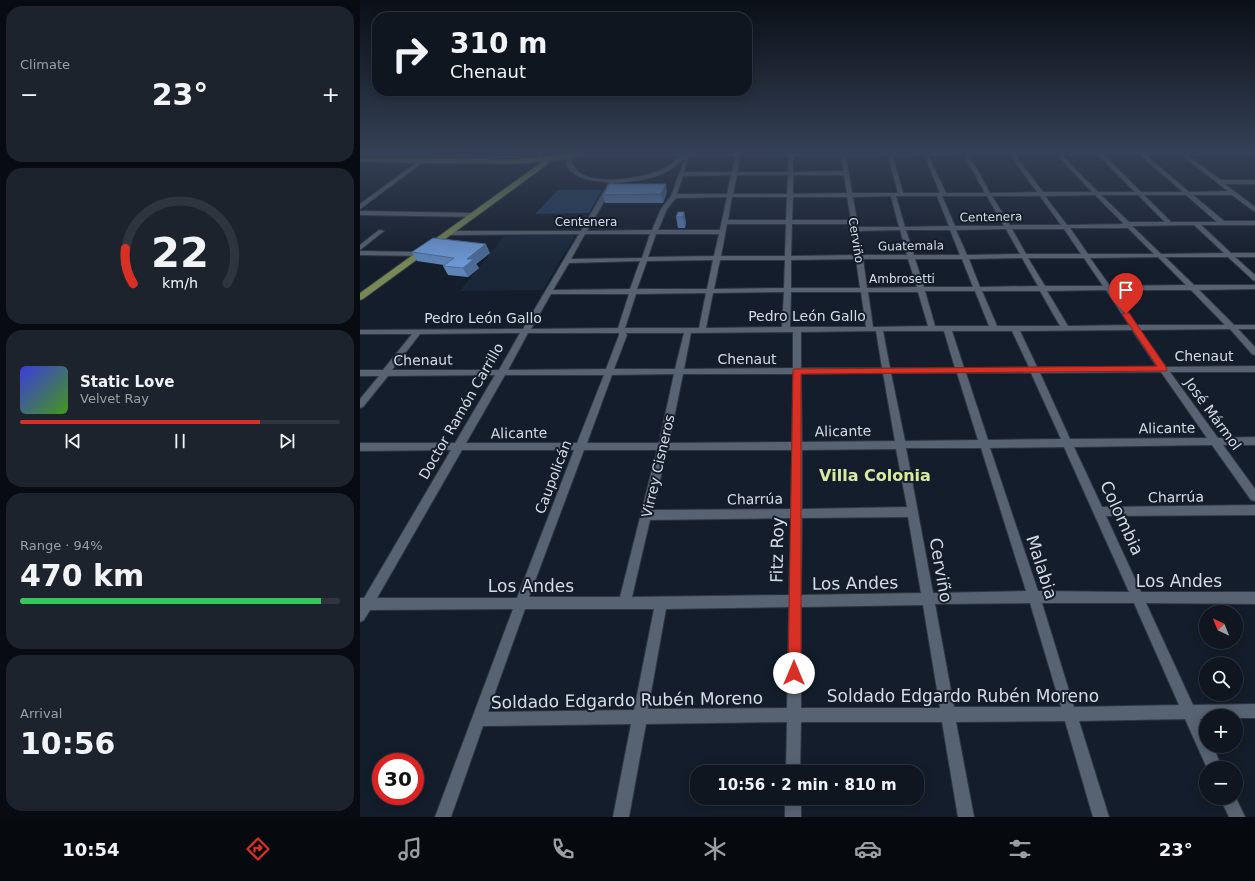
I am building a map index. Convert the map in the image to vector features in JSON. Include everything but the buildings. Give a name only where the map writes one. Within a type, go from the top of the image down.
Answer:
[{"type":"main road","points":[[360,297],[422,254],[510,189]]},
{"type":"street","points":[[360,207],[384,189]]},
{"type":"street","name":"Doctor Ramón Carrillo","points":[[360,616],[364,604],[458,448],[608,189]]},
{"type":"street","name":"Caupolicán","points":[[442,817],[521,603],[623,335],[621,326],[654,232],[664,209],[674,196],[676,189]]},
{"type":"street","points":[[702,330],[731,189]]},
{"type":"street","name":"Fitz Roy","points":[[790,189],[788,291],[797,371],[793,765]]},
{"type":"street","name":"Cerviño","points":[[848,189],[870,329]]},
{"type":"street","points":[[899,189],[901,195]]},
{"type":"street","points":[[940,189],[953,228],[994,328]]},
{"type":"street","points":[[987,189],[1065,328]]},
{"type":"street","name":"José Mármol","points":[[1039,189],[1163,369],[1255,497]]},
{"type":"street","points":[[1091,189],[1232,327],[1255,352]]},
{"type":"street","points":[[1136,189],[1169,223]]},
{"type":"street","points":[[1183,189],[1221,222]]},
{"type":"street","points":[[1228,189],[1255,210]]},
{"type":"street","points":[[674,196],[1233,193]]},
{"type":"street","points":[[893,195],[932,328]]},
{"type":"street","points":[[360,213],[475,215]]},
{"type":"street","points":[[724,222],[853,222]]},
{"type":"street","name":"Centenera","points":[[855,229],[1066,227],[1221,222],[1255,223]]},
{"type":"street","points":[[1195,223],[1255,278]]},
{"type":"street","points":[[360,248],[381,231]]},
{"type":"street","name":"Centenera","points":[[451,233],[722,232]]},
{"type":"street","points":[[360,253],[422,254]]},
{"type":"street","name":"Guatemala","points":[[567,261],[717,258],[1255,255]]},
{"type":"street","name":"Ambrosetti","points":[[549,292],[863,291],[1255,287]]},
{"type":"street","name":"Pedro León Gallo","points":[[360,332],[1255,327]]},
{"type":"street","name":"Malabia","points":[[947,328],[1034,598],[1101,817]]},
{"type":"street","name":"Colombia","points":[[1015,328],[1212,761]]},
{"type":"street","name":"Cerviño","points":[[879,329],[888,371],[929,599],[966,817]]},
{"type":"street","name":"Virrey Cisneros","points":[[625,602],[663,446],[688,330]]},
{"type":"street","points":[[360,405],[418,332]]},
{"type":"street","name":"Chenaut","points":[[360,373],[1255,369]]},
{"type":"street","name":"Alicante","points":[[360,447],[458,448],[1255,442]]},
{"type":"street","name":"Charrúa","points":[[1098,512],[1255,510]]},
{"type":"street","name":"Charrúa","points":[[646,515],[913,512]]},
{"type":"street","name":"Los Andes","points":[[364,604],[661,603],[1034,598],[1255,598]]},
{"type":"street","points":[[621,817],[661,603]]},
{"type":"street","name":"Soldado Edgardo Rubén Moreno","points":[[479,719],[640,716],[1070,714],[1255,711]]},
{"type":"street","points":[[793,805],[793,817]]},
{"type":"street","points":[[1231,805],[1237,817]]},
{"type":"shaded area","points":[[558,190],[602,190],[589,213],[535,214]]},
{"type":"shaded area","points":[[504,236],[575,236],[543,290],[460,291]]},
{"type":"district","name":"Villa Colonia","points":[[875,475]]},
{"type":"route","points":[[794,673],[797,371],[1034,371],[1163,369],[1126,314]]}]
